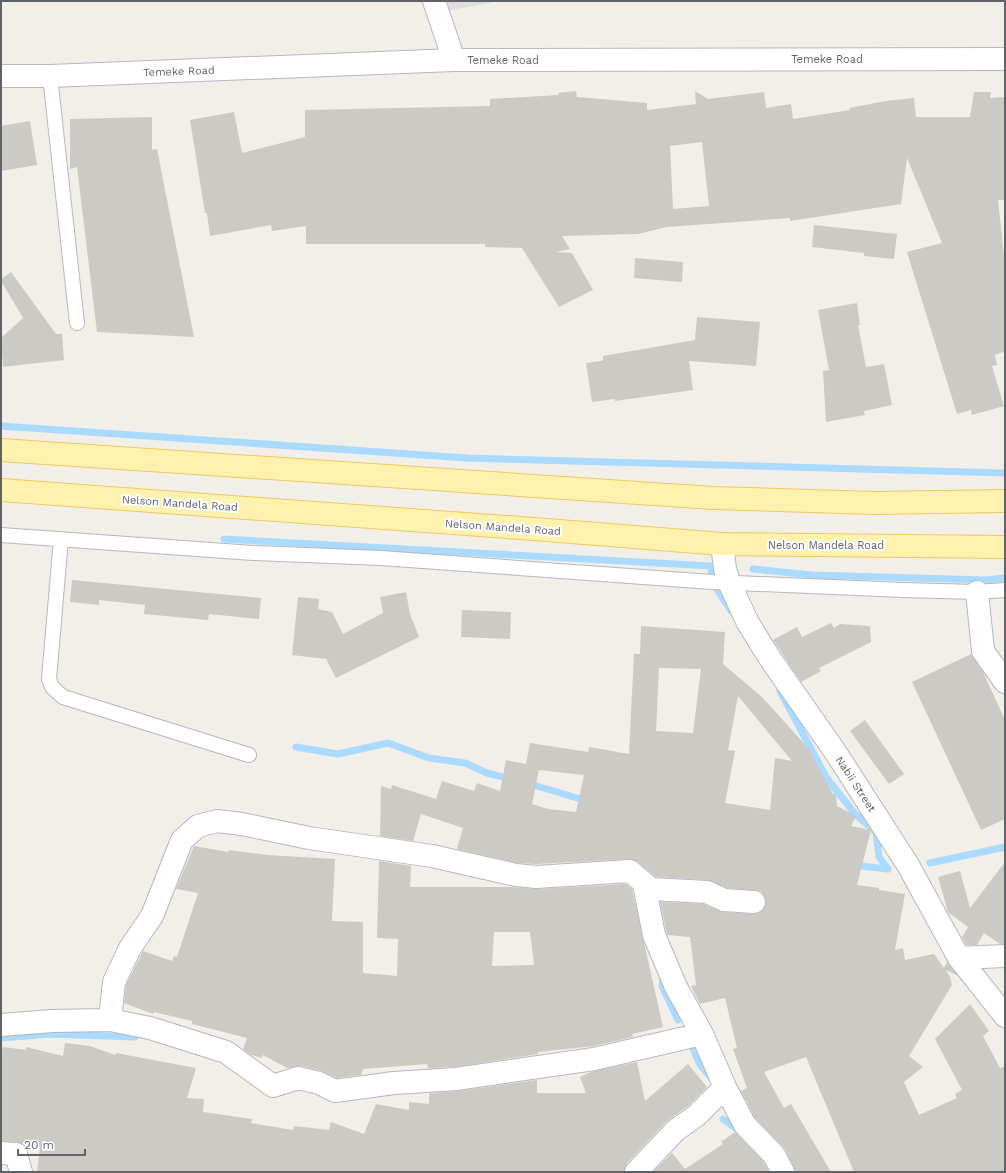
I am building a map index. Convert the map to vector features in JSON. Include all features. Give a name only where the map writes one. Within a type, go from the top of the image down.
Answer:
[{"type":"main road","points":[[1,450],[713,498],[874,503],[1005,501]]},
{"type":"main road","name":"Nelson Mandela Road","points":[[1,490],[526,528],[722,544],[1005,547]]},
{"type":"street","points":[[434,1],[454,60]]},
{"type":"street","name":"Temeke Road","points":[[1,76],[50,76],[454,60],[1005,59]]},
{"type":"street","name":"Nabii Street","points":[[722,544],[725,569],[729,582],[748,623],[762,646],[836,753],[908,865],[959,958],[1005,1016]]},
{"type":"street","points":[[977,592],[983,652],[1005,682]]},
{"type":"street","points":[[110,1020],[114,982],[130,948],[152,916],[182,840],[198,826],[217,821],[242,824],[309,838],[432,856],[516,875],[536,877],[630,871],[644,884],[659,891],[671,889],[707,892],[724,900],[754,902]]},
{"type":"street","points":[[644,884],[654,934],[676,987],[702,1034],[725,1087],[745,1126],[774,1155],[783,1172]]},
{"type":"street","points":[[959,958],[1005,956]]},
{"type":"street","points":[[1,1025],[52,1020],[110,1020],[150,1028],[226,1052],[273,1086],[298,1078],[319,1083],[335,1091],[394,1083],[456,1079],[556,1065],[702,1034]]},
{"type":"street","points":[[636,1172],[676,1130],[696,1116],[725,1087]]},
{"type":"street","points":[[1,1153],[16,1154],[21,1172]]},
{"type":"lane","points":[[50,76],[77,322]]},
{"type":"lane","points":[[1,535],[254,554],[381,558],[729,582],[977,592],[1005,590]]},
{"type":"lane","points":[[61,540],[49,679],[52,687],[63,697],[249,755]]},
{"type":"shaded area","points":[[438,1],[491,1],[491,3],[439,12]]},
{"type":"building","points":[[576,91],[577,97],[647,103],[647,110],[696,104],[695,91],[708,99],[764,92],[766,108],[791,104],[793,119],[850,110],[849,108],[886,101],[914,98],[916,117],[970,117],[974,92],[991,92],[990,98],[1005,97],[1005,200],[998,200],[1005,265],[1005,351],[995,355],[997,365],[992,366],[1004,406],[972,415],[971,410],[957,414],[907,252],[942,243],[907,158],[901,204],[790,221],[790,218],[667,227],[638,234],[562,236],[570,249],[555,252],[572,253],[593,290],[559,307],[522,248],[485,247],[485,244],[306,244],[306,226],[272,231],[271,225],[210,236],[190,120],[234,112],[242,153],[305,137],[305,110],[490,106],[490,99],[559,95],[558,93]],"holes":[[[702,142],[709,206],[673,209],[670,146]]]},
{"type":"building","points":[[152,117],[152,150],[157,149],[194,337],[97,332],[77,167],[70,169],[70,119]]},
{"type":"building","points":[[30,121],[37,165],[1,171],[1,126]]},
{"type":"building","points":[[814,225],[897,234],[894,259],[864,256],[864,253],[812,247]]},
{"type":"building","points":[[635,258],[683,262],[682,282],[634,278]]},
{"type":"building","points":[[11,272],[56,334],[62,334],[64,360],[3,367],[1,338],[23,318],[1,281],[1,279]]},
{"type":"building","points":[[857,303],[860,325],[858,325],[866,367],[884,364],[892,405],[864,411],[865,415],[826,422],[823,371],[829,370],[818,310]]},
{"type":"building","points":[[697,317],[760,322],[756,366],[689,361],[693,390],[615,401],[615,399],[592,402],[586,363],[601,361],[603,360],[603,356],[695,340]]},
{"type":"building","points":[[72,580],[261,598],[259,619],[209,614],[208,620],[144,614],[145,605],[99,600],[99,605],[70,602]]},
{"type":"building","points":[[406,592],[410,614],[419,637],[336,678],[326,659],[292,655],[298,597],[319,599],[318,609],[332,612],[343,634],[383,613],[380,597]]},
{"type":"building","points":[[462,610],[511,612],[510,639],[461,637]]},
{"type":"building","points":[[831,623],[834,628],[840,624],[870,626],[871,642],[819,668],[821,671],[801,682],[773,640],[797,627],[802,637]]},
{"type":"building","points":[[641,626],[725,632],[723,664],[762,697],[809,749],[833,794],[836,794],[837,806],[856,816],[851,826],[871,830],[857,885],[905,894],[895,950],[903,948],[905,960],[934,954],[944,968],[947,962],[958,976],[946,970],[952,985],[909,1056],[923,1067],[904,1082],[919,1115],[957,1098],[955,1094],[962,1090],[935,1039],[970,1004],[989,1031],[983,1036],[1000,1068],[1005,1066],[1005,1172],[854,1172],[806,1057],[764,1072],[784,1108],[791,1104],[831,1172],[795,1172],[785,1149],[755,1118],[741,1091],[747,1088],[733,1049],[737,1048],[725,998],[700,1004],[691,986],[696,985],[690,937],[667,935],[660,902],[704,904],[723,912],[754,914],[759,913],[764,909],[766,903],[765,897],[761,891],[727,888],[708,880],[656,877],[638,862],[630,859],[536,864],[518,863],[457,849],[463,828],[421,814],[413,841],[380,836],[381,786],[391,789],[392,785],[436,799],[442,781],[474,791],[477,783],[500,791],[506,760],[526,764],[530,743],[588,752],[589,747],[629,754],[634,654],[640,654]],"holes":[[[659,668],[701,669],[693,733],[656,731]],[[738,696],[792,761],[775,758],[770,810],[725,803],[735,751],[728,750]],[[539,770],[584,775],[576,812],[548,809],[532,804]]]},
{"type":"building","points":[[971,654],[983,672],[1005,720],[1005,819],[981,830],[912,682]]},
{"type":"building","points":[[865,720],[904,774],[889,784],[850,731]]},
{"type":"building","points":[[194,846],[228,852],[229,850],[268,855],[335,859],[332,921],[363,922],[363,973],[397,976],[398,939],[377,938],[379,861],[411,866],[410,887],[511,887],[537,889],[626,884],[632,889],[663,1027],[632,1034],[633,1037],[594,1046],[538,1052],[538,1054],[455,1067],[428,1068],[427,1064],[363,1069],[361,1075],[337,1078],[322,1071],[301,1066],[287,1068],[263,1055],[262,1058],[251,1055],[243,1049],[247,1038],[192,1024],[192,1021],[154,1012],[153,1014],[124,1003],[126,985],[143,951],[172,961],[174,956],[177,957],[198,893],[176,889]],"holes":[[[494,932],[530,932],[534,965],[492,966]]]},
{"type":"building","points":[[1005,862],[1005,944],[1000,944],[984,933],[977,945],[966,945],[962,937],[968,927],[948,912],[938,877],[960,871],[970,908]]},
{"type":"building","points":[[65,1043],[90,1046],[115,1055],[116,1053],[196,1068],[187,1098],[204,1099],[203,1112],[252,1119],[251,1123],[293,1130],[294,1126],[329,1130],[331,1122],[364,1134],[376,1104],[409,1110],[409,1102],[429,1104],[429,1093],[458,1091],[537,1080],[537,1093],[586,1093],[580,1077],[591,1072],[637,1062],[645,1101],[688,1064],[707,1087],[688,1106],[667,1121],[627,1163],[624,1172],[37,1172],[40,1147],[26,1147],[17,1142],[1,1141],[1,1053],[3,1047],[26,1050],[26,1047],[63,1056]]},
{"type":"building","points":[[735,1132],[764,1162],[769,1172],[653,1172],[672,1153],[685,1169],[723,1144],[721,1142]]},
{"type":"waterway","points":[[1,426],[467,458],[1005,473]]},
{"type":"waterway","points":[[224,539],[711,566],[712,582],[732,612]]},
{"type":"waterway","points":[[753,569],[812,575],[986,580],[1005,578]]},
{"type":"waterway","points":[[780,691],[826,777],[855,814],[876,832],[879,857],[888,869]]},
{"type":"waterway","points":[[296,747],[338,754],[388,743],[429,758],[465,763],[487,773],[511,779]]},
{"type":"waterway","points":[[527,783],[587,801]]},
{"type":"waterway","points":[[930,863],[1005,847]]},
{"type":"waterway","points":[[852,865],[888,869]]},
{"type":"waterway","points":[[663,974],[662,986],[678,1020]]},
{"type":"waterway","points":[[1,1038],[50,1034],[135,1037]]},
{"type":"waterway","points":[[692,1046],[700,1065],[713,1080]]},
{"type":"waterway","points":[[723,1119],[741,1132]]}]
